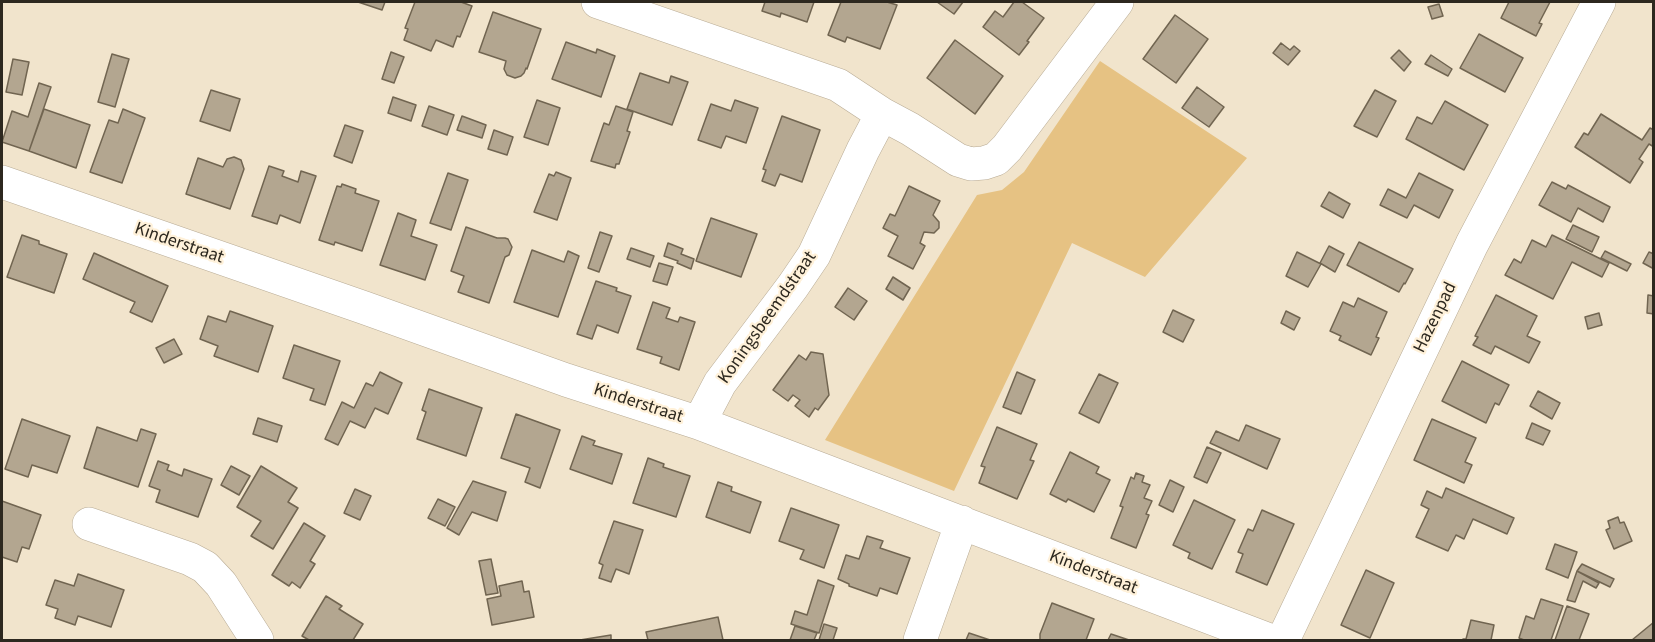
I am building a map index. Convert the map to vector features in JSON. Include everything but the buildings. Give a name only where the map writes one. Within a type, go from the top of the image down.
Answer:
[{"type":"street","points":[[598,2],[838,85],[958,160],[971,164],[996,159],[1007,148],[1117,2]]},
{"type":"street","name":"Hazenpad","points":[[1283,640],[1472,244],[1599,2]]},
{"type":"street","name":"Koningsbeemdstraat","points":[[699,423],[720,382],[814,255],[862,150],[882,114]]},
{"type":"street","name":"Kinderstraat","points":[[2,182],[566,380],[699,423],[1269,640]]},
{"type":"street","points":[[920,640],[962,522]]},
{"type":"street","points":[[89,524],[190,559],[205,567],[221,584],[257,640]]},
{"type":"shaded area","points":[[1100,61],[1247,158],[1145,277],[1072,243],[954,491],[825,440],[977,195],[1002,190],[1024,172]]}]
